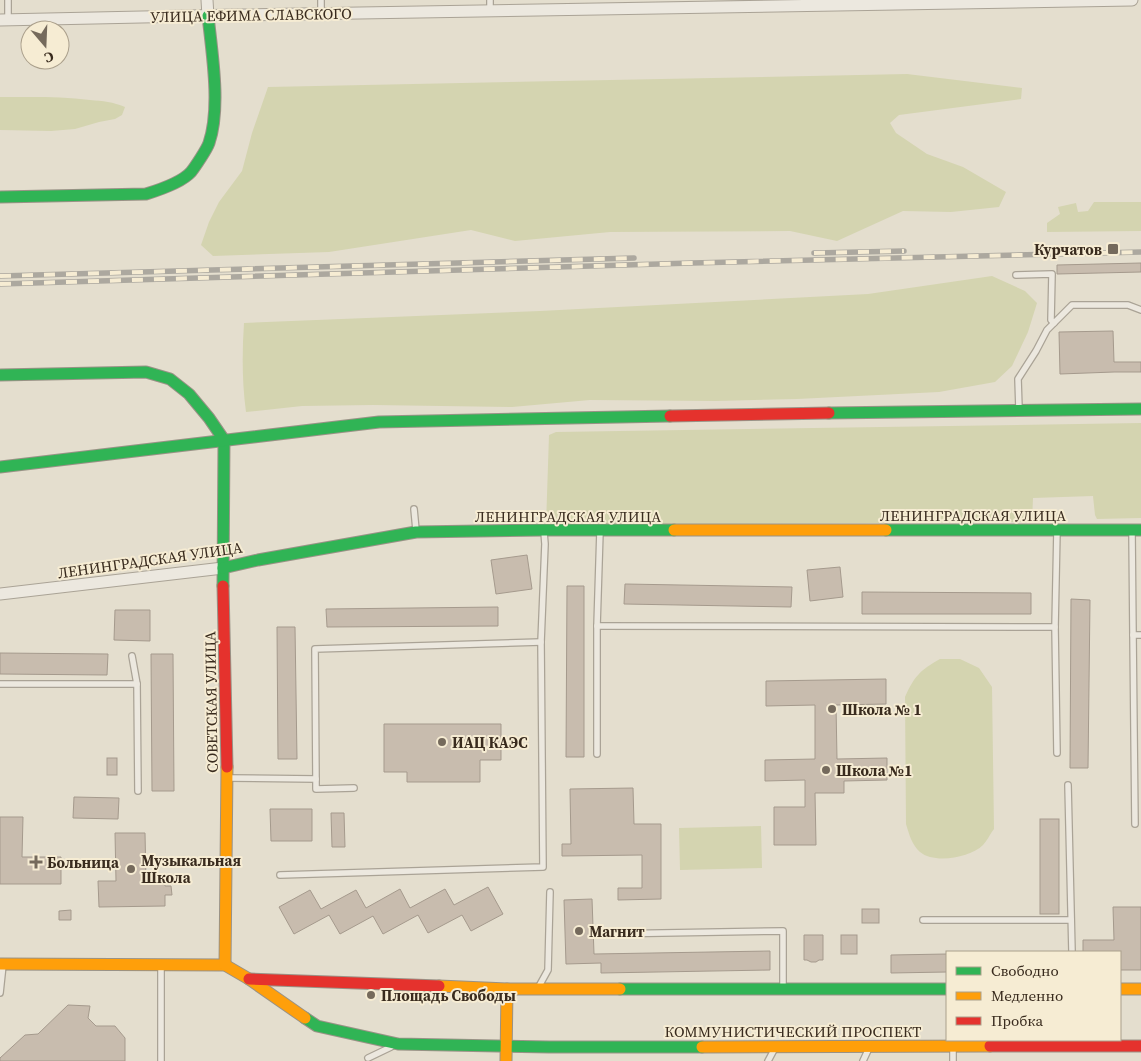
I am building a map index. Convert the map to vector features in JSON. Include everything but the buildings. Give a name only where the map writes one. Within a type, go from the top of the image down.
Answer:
[{"type":"main road","points":[[0,197],[146,194],[167,187],[190,173],[209,144],[215,114],[208,16]]},
{"type":"main road","points":[[0,375],[146,372],[170,379],[189,394],[210,418],[224,440]]},
{"type":"main road","points":[[0,467],[379,422],[1141,409]]},
{"type":"main road","name":"СОВЕТСКАЯ УЛИЦА","points":[[224,440],[223,568],[227,778],[225,965]]},
{"type":"main road","name":"ЛЕНИНГРАДСКАЯ УЛИЦА","points":[[223,568],[416,532],[544,530],[1136,530]]},
{"type":"main road","points":[[2,964],[225,965]]},
{"type":"main road","name":"КОММУНИСТИЧЕСКИЙ ПРОСПЕКТ","points":[[225,965],[317,1026],[398,1044],[506,1047],[1141,1046]]},
{"type":"main road","points":[[249,980],[507,989],[946,989]]},
{"type":"main road","points":[[506,1061],[507,989]]},
{"type":"main road","points":[[1121,989],[1141,989]]},
{"type":"street","points":[[207,0],[208,16]]},
{"type":"street","name":"УЛИЦА ЕФИМА СЛАВСКОГО","points":[[4,20],[321,14],[490,6],[1132,0]]},
{"type":"street","name":"ЛЕНИНГРАДСКАЯ УЛИЦА","points":[[0,594],[223,568]]},
{"type":"lane","points":[[4,20],[8,0]]},
{"type":"lane","points":[[321,0],[321,14]]},
{"type":"lane","points":[[1016,275],[1052,274],[1051,320],[1054,323]]},
{"type":"lane","points":[[1019,411],[1018,379],[1048,330],[1072,305],[1128,305],[1141,310]]},
{"type":"lane","points":[[414,509],[416,532]]},
{"type":"lane","points":[[280,875],[543,867],[541,642],[544,530]]},
{"type":"lane","points":[[1057,530],[1055,627],[1057,753]]},
{"type":"lane","points":[[1135,824],[1133,635],[1136,530]]},
{"type":"lane","points":[[597,754],[597,626],[600,531]]},
{"type":"lane","points":[[597,626],[1055,627]]},
{"type":"lane","points":[[1133,635],[1141,635]]},
{"type":"lane","points":[[354,788],[316,789],[315,649],[541,642]]},
{"type":"lane","points":[[132,656],[137,684],[138,790]]},
{"type":"lane","points":[[0,684],[137,684]]},
{"type":"lane","points":[[227,778],[316,779]]},
{"type":"lane","points":[[1068,785],[1072,951]]},
{"type":"lane","points":[[537,989],[548,970],[550,892]]},
{"type":"lane","points":[[923,920],[1071,920]]},
{"type":"lane","points":[[604,934],[783,931],[784,989]]},
{"type":"lane","points":[[0,993],[2,964]]},
{"type":"lane","points":[[161,964],[161,1061]]},
{"type":"lane","points":[[368,1058],[398,1044]]},
{"type":"lane","points":[[768,1061],[776,1046]]},
{"type":"lane","points":[[864,1061],[870,1046]]},
{"type":"lane","points":[[953,1046],[953,1061]]},
{"type":"green space","points":[[907,74],[1022,88],[1021,99],[899,115],[890,123],[896,133],[927,154],[963,167],[1006,192],[999,207],[951,212],[903,211],[837,241],[790,231],[610,232],[515,241],[471,230],[329,252],[213,256],[201,245],[209,222],[219,202],[242,171],[252,133],[268,87]]},
{"type":"green space","points":[[0,97],[79,99],[108,102],[125,107],[122,115],[115,119],[75,129],[51,131],[0,130]]},
{"type":"green space","points":[[1094,202],[1141,202],[1141,231],[1047,232],[1047,223],[1060,214],[1058,207],[1076,203],[1078,212],[1088,211]]},
{"type":"green space","points":[[992,276],[1025,291],[1037,303],[1028,332],[1012,366],[995,382],[939,392],[797,399],[715,401],[590,400],[512,407],[302,406],[246,412],[243,368],[244,323],[540,311],[868,294]]},
{"type":"green space","points":[[1141,423],[1141,518],[1097,519],[1093,496],[1033,498],[1032,522],[546,525],[549,435],[556,432]]},
{"type":"green space","points":[[940,659],[960,659],[979,668],[992,687],[994,829],[977,850],[952,858],[934,858],[920,852],[913,843],[906,824],[905,697],[918,675]]},
{"type":"green space","points":[[761,826],[762,868],[680,870],[679,828]]},
{"type":"railway","points":[[814,253],[904,251]]},
{"type":"railway","points":[[0,284],[692,263],[1141,252]]},
{"type":"railway","points":[[0,276],[634,258]]},
{"type":"traffic: fast","points":[[0,197],[146,194],[187,176],[206,149],[213,129],[215,80],[208,16]]},
{"type":"traffic: fast","points":[[0,375],[146,372],[170,379],[189,394],[224,440],[223,586]]},
{"type":"traffic: fast","points":[[829,413],[1141,409]]},
{"type":"traffic: fast","points":[[0,467],[379,422],[670,416]]},
{"type":"traffic: fast","points":[[223,568],[416,532],[674,530]]},
{"type":"traffic: fast","points":[[886,530],[1141,530]]},
{"type":"traffic: fast","points":[[620,989],[946,989]]},
{"type":"traffic: fast","points":[[305,1018],[317,1026],[398,1044],[549,1047],[702,1047]]},
{"type":"traffic: slow","points":[[674,530],[886,530]]},
{"type":"traffic: slow","points":[[225,965],[227,767]]},
{"type":"traffic: slow","points":[[0,964],[225,965],[249,979],[305,1018]]},
{"type":"traffic: slow","points":[[439,986],[507,989],[620,989]]},
{"type":"traffic: slow","points":[[506,1061],[507,989]]},
{"type":"traffic: slow","points":[[1121,989],[1141,989]]},
{"type":"traffic: slow","points":[[702,1047],[990,1046]]},
{"type":"traffic: jam","points":[[670,416],[829,413]]},
{"type":"traffic: jam","points":[[223,586],[227,767]]},
{"type":"traffic: jam","points":[[249,979],[439,986]]},
{"type":"traffic: jam","points":[[990,1046],[1141,1046]]},
{"type":"place","name":"Курчатов","points":[[1113,249]]},
{"type":"place","name":"Школа № 1","points":[[832,709]]},
{"type":"place","name":"ИАЦ КАЭС","points":[[442,742]]},
{"type":"place","name":"Школа №1","points":[[826,770]]},
{"type":"place","name":"Больница","points":[[36,862]]},
{"type":"place","name":"Музыкальная Школа","points":[[131,869]]},
{"type":"place","name":"Магнит","points":[[579,931]]},
{"type":"place","name":"Площадь Свободы","points":[[371,995]]}]
